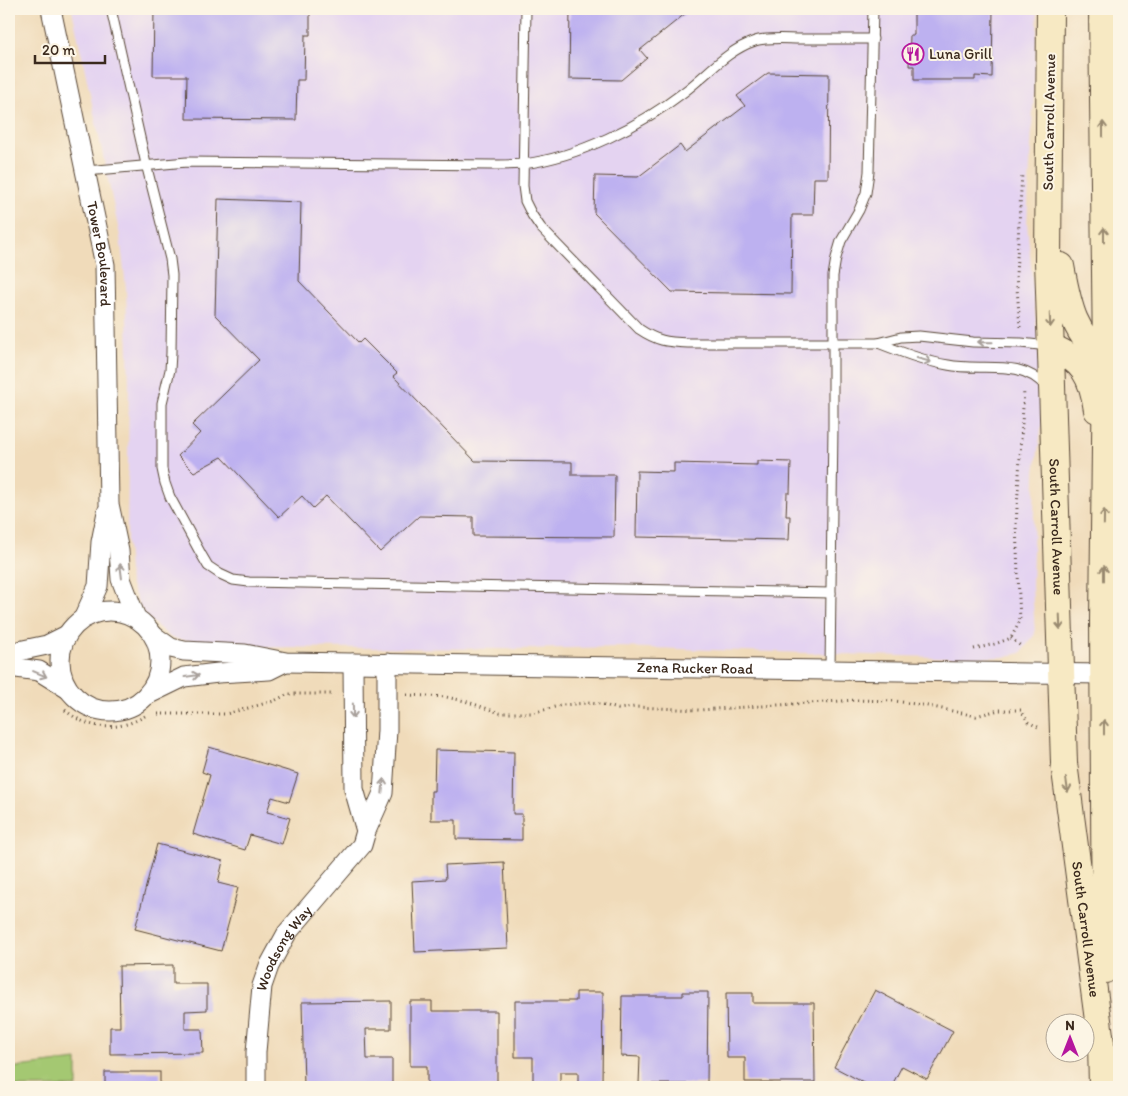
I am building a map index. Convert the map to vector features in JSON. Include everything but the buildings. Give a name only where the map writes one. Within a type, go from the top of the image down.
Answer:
[{"type":"main road","name":"South Carroll Avenue","points":[[1050,9],[1048,260],[1064,763],[1100,1043],[1102,1087]]},
{"type":"main road","name":"South Carroll Avenue","points":[[1100,1043],[1106,962],[1107,674],[1104,490],[1110,319],[1102,9]]},
{"type":"main road","points":[[1048,215],[1068,302],[1075,323],[1096,352],[1109,360]]},
{"type":"main road","points":[[1051,347],[1064,352],[1085,369],[1094,392],[1099,420],[1104,490]]},
{"type":"street","name":"Tower Boulevard","points":[[51,9],[105,265],[109,504],[121,579],[136,618]]},
{"type":"street","name":"Tower Boulevard","points":[[84,617],[98,586],[101,542],[109,504]]},
{"type":"street","points":[[9,667],[39,672],[65,698],[77,700],[89,707],[103,711],[115,711],[127,708],[138,702],[154,684],[160,667],[159,649],[154,636],[136,618],[124,612],[97,611],[84,617],[73,625],[65,636],[60,650],[59,663],[65,698]]},
{"type":"street","points":[[9,653],[47,645],[65,636]]},
{"type":"street","name":"Zena Rucker Road","points":[[154,636],[171,648],[178,650],[245,654],[286,662],[1107,674]]},
{"type":"street","name":"Zena Rucker Road","points":[[147,694],[184,677],[269,670],[286,662]]},
{"type":"street","points":[[353,663],[354,789],[366,830]]},
{"type":"street","name":"Woodsong Way","points":[[256,1087],[256,1052],[262,986],[268,966],[287,932],[362,845],[366,830],[383,793],[387,663]]},
{"type":"lane","points":[[111,9],[146,164],[170,259],[172,275],[172,353],[162,403],[162,469],[170,497],[208,566],[233,580],[249,582],[831,592]]},
{"type":"lane","points":[[526,9],[522,164],[525,201],[537,222],[639,329],[653,338],[670,342],[688,343],[878,343],[902,337],[919,336],[1051,347]]},
{"type":"lane","points":[[830,671],[834,343],[833,276],[841,241],[859,210],[866,193],[869,172],[873,9]]},
{"type":"lane","points":[[86,171],[146,164],[187,162],[522,164],[554,158],[616,135],[652,115],[684,93],[728,55],[742,46],[757,41],[773,39],[873,39]]},
{"type":"lane","points":[[878,343],[914,357],[950,366],[1006,368],[1023,371],[1038,378],[1053,400]]},
{"type":"path","points":[[1011,638],[1022,647]]},
{"type":"path","points":[[156,714],[226,714],[274,701],[288,694],[353,694]]},
{"type":"path","points":[[387,696],[446,697],[465,701],[500,713],[533,713],[562,705],[588,703],[601,704],[618,709],[634,707],[699,710],[856,700],[928,706],[976,716],[999,710],[1021,710],[1028,722],[1042,728]]},
{"type":"path","points":[[65,698],[73,716],[86,723],[101,727],[126,725],[148,714]]},
{"type":"shaded area","points":[[72,9],[1038,9],[1027,223],[1044,409],[1035,472],[1032,586],[1035,634],[1021,653],[1003,657],[968,658],[620,647],[513,649],[227,647],[171,638],[144,615],[130,584],[127,542],[129,383],[126,287],[120,236]]},
{"type":"shaded area","points":[[1119,52],[1119,259],[1113,71]]},
{"type":"shaded area","points":[[1119,561],[1119,685],[1116,685],[1116,601]]},
{"type":"green space","points":[[77,1060],[77,1087],[9,1087],[9,1068]]},
{"type":"place","name":"Luna Grill","points":[[913,54]]}]
